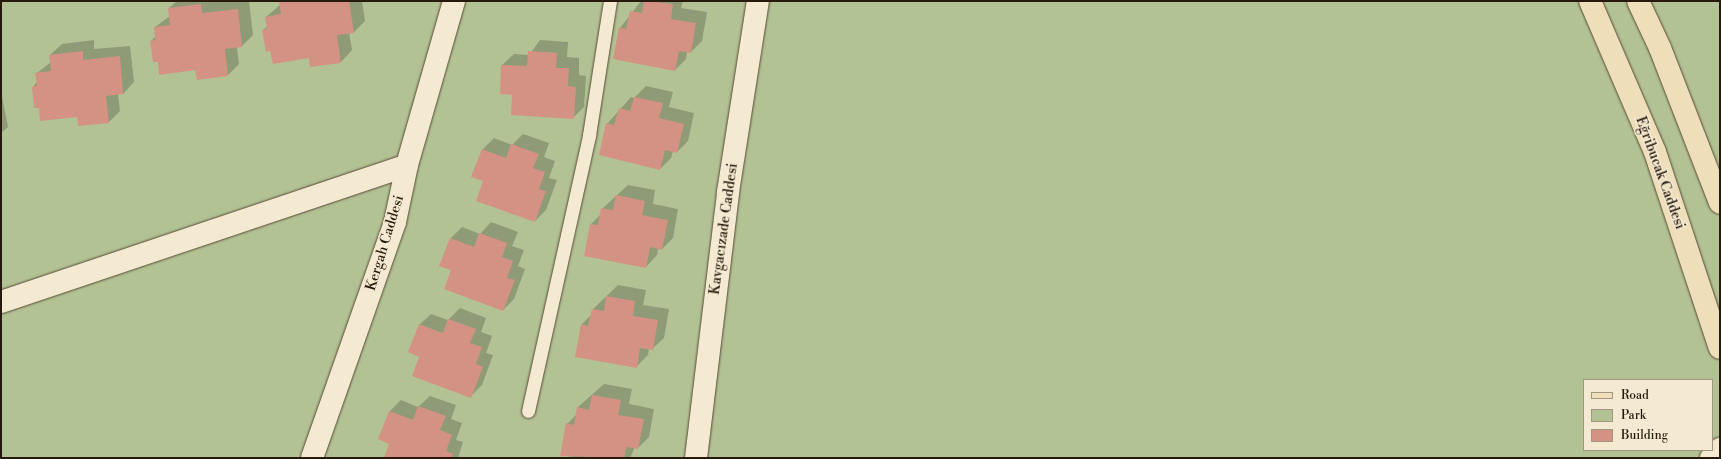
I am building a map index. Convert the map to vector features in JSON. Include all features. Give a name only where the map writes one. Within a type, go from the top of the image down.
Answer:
[{"type":"main road","name":"Eğribucak Caddesi","points":[[1590,1],[1655,152],[1720,348]]},
{"type":"main road","points":[[1638,1],[1660,48],[1720,202]]},
{"type":"street","name":"Kergah Caddesi","points":[[312,458],[395,222],[408,165],[454,1]]},
{"type":"street","name":"Kavgacızade Caddesi","points":[[696,458],[728,192],[758,1]]},
{"type":"street","points":[[1,302],[408,165]]},
{"type":"street","points":[[1711,458],[1720,449]]},
{"type":"lane","points":[[528,411],[589,135],[610,1]]},
{"type":"green space","points":[[1,1],[1720,1],[1720,458],[1,458]]},
{"type":"building","points":[[279,1],[349,1],[354,33],[337,35],[341,63],[310,67],[309,58],[273,64],[270,51],[266,52],[262,30],[267,29],[265,17],[281,14]]},
{"type":"building","points":[[644,1],[673,4],[671,19],[696,23],[691,53],[679,51],[675,71],[613,59],[619,27],[626,29],[630,11],[642,13]]},
{"type":"building","points":[[201,4],[202,13],[238,9],[242,47],[225,49],[228,76],[197,80],[195,70],[159,75],[158,62],[153,62],[150,41],[155,40],[154,27],[170,25],[168,8]]},
{"type":"building","points":[[83,51],[83,60],[120,56],[123,94],[106,96],[109,123],[78,126],[77,117],[40,121],[39,108],[34,108],[32,87],[37,86],[35,73],[51,71],[49,55]]},
{"type":"building","points":[[528,51],[557,53],[556,68],[569,68],[568,86],[576,87],[574,119],[511,115],[512,95],[500,94],[501,65],[527,66]]},
{"type":"building","points":[[634,97],[663,103],[659,118],[684,124],[677,153],[665,150],[660,170],[599,155],[606,123],[614,125],[619,108],[630,111]]},
{"type":"building","points":[[511,144],[539,154],[533,168],[545,172],[539,189],[546,191],[535,222],[476,201],[483,181],[471,177],[482,149],[506,158]]},
{"type":"building","points":[[616,195],[645,201],[642,215],[668,220],[662,250],[650,247],[646,268],[584,256],[590,224],[598,225],[601,208],[613,210]]},
{"type":"building","points":[[479,233],[507,243],[502,257],[513,261],[507,278],[515,280],[503,311],[444,289],[451,270],[439,266],[450,238],[474,247]]},
{"type":"building","points":[[606,296],[635,301],[633,316],[658,320],[653,350],[640,348],[637,368],[575,357],[581,324],[588,326],[592,309],[604,311]]},
{"type":"building","points":[[448,319],[476,329],[470,343],[482,347],[476,364],[483,367],[471,398],[412,376],[419,357],[408,352],[419,324],[443,333]]},
{"type":"building","points":[[592,395],[621,400],[618,415],[644,419],[638,449],[626,447],[624,458],[560,456],[566,423],[574,425],[577,407],[589,410]]},
{"type":"building","points":[[418,406],[446,416],[440,430],[452,435],[446,451],[453,454],[451,458],[384,458],[389,444],[378,439],[389,411],[413,420]]}]
